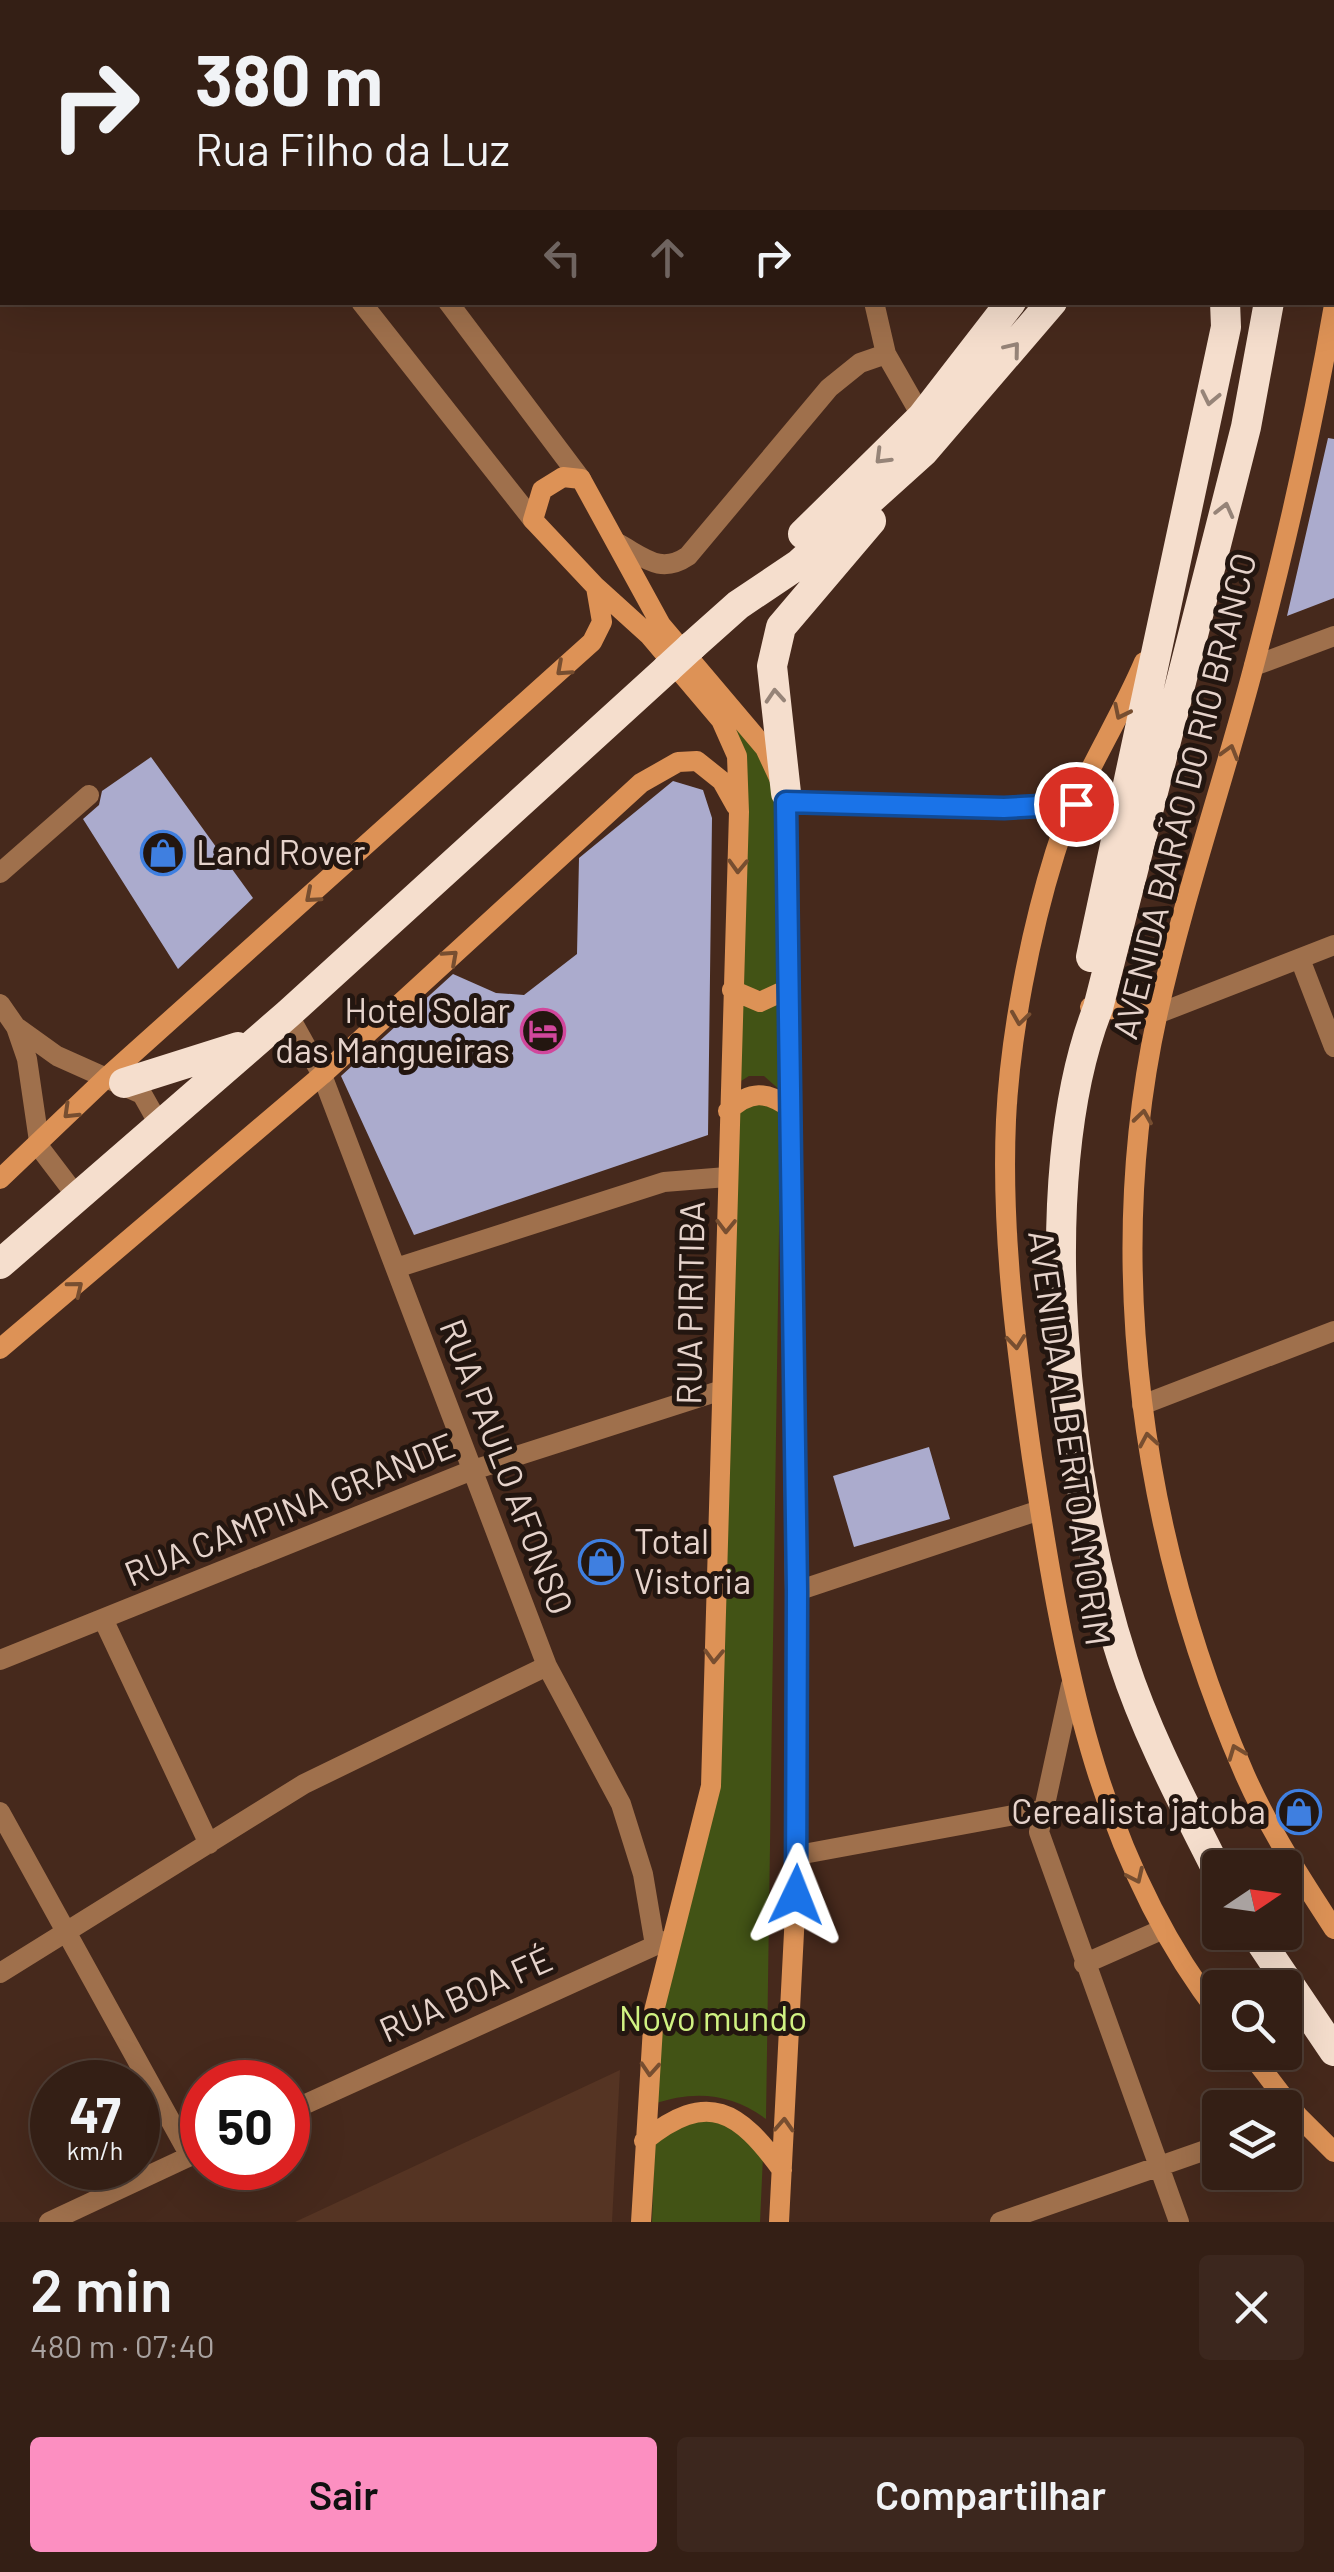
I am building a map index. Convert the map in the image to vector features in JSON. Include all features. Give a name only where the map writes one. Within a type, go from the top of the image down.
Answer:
[{"type":"highway","points":[[738,605],[759,576],[922,417],[1010,305]]},
{"type":"highway","points":[[786,797],[772,666],[780,627],[1050,305]]},
{"type":"highway","points":[[1207,1850],[1173,1784],[1124,1663],[1100,1580],[1078,1465],[1059,1290],[1070,1132],[1084,1044],[1160,623],[1226,327],[1225,305]]},
{"type":"highway","points":[[1091,1007],[1246,427],[1268,305]]},
{"type":"highway","points":[[0,1264],[677,675],[692,646],[738,605],[798,564],[924,451],[969,404]]},
{"type":"highway","points":[[115,1080],[250,1043]]},
{"type":"highway","points":[[1266,1950],[1334,2050]]},
{"type":"main road","name":"AVENIDA BARÃO DO RIO BRANCO","points":[[1334,305],[1254,666],[1158,1014],[1134,1182],[1142,1405],[1164,1534],[1200,1658],[1246,1777],[1334,1929]]},
{"type":"main road","points":[[534,520],[537,500],[548,482],[562,477],[581,480],[660,625],[765,748],[786,797],[798,1855],[780,2222]]},
{"type":"main road","name":"RUA PIRITIBA","points":[[534,520],[596,587],[649,636],[677,675],[721,720],[737,756],[740,812],[728,1110],[711,1786],[663,1941],[654,2010],[640,2222]]},
{"type":"main road","points":[[0,1178],[115,1080],[592,642],[602,622],[596,587]]},
{"type":"main road","name":"AVENIDA ALBERTO AMORIM","points":[[1160,623],[1055,852],[1034,940],[1006,1118],[1006,1250],[1040,1510],[1070,1684],[1124,1850],[1161,1930],[1202,1990]]},
{"type":"main road","points":[[0,1350],[322,1076],[641,782],[666,767],[697,761],[710,768],[740,812]]},
{"type":"main road","points":[[732,990],[760,1002],[788,990]]},
{"type":"main road","points":[[1091,1007],[1158,1014]]},
{"type":"main road","points":[[728,1110],[751,1095],[763,1094],[790,1108]]},
{"type":"main road","points":[[644,2141],[669,2120],[713,2111],[738,2118],[782,2170]]},
{"type":"main road","points":[[1302,2127],[1334,2152]]},
{"type":"street","points":[[363,305],[534,520]]},
{"type":"street","points":[[450,305],[581,480]]},
{"type":"street","points":[[875,305],[886,354],[922,417]]},
{"type":"street","points":[[617,542],[656,566],[672,566],[688,556],[829,388],[860,363],[886,354]]},
{"type":"street","points":[[1254,666],[1334,636]]},
{"type":"street","points":[[0,873],[89,795]]},
{"type":"street","points":[[786,797],[1004,808],[1076,804]]},
{"type":"street","points":[[1158,1014],[1334,944]]},
{"type":"street","points":[[1300,959],[1334,1048]]},
{"type":"street","points":[[0,1004],[16,1026],[57,1056],[142,1094],[160,1126]]},
{"type":"street","name":"RUA PAULO AFONSO","points":[[288,1014],[322,1076],[547,1666],[622,1804],[663,1941]]},
{"type":"street","points":[[16,1026],[34,1086],[38,1142],[78,1198]]},
{"type":"street","points":[[396,1268],[664,1182],[727,1177]]},
{"type":"street","points":[[1142,1405],[1334,1330]]},
{"type":"street","name":"RUA CAMPINA GRANDE","points":[[0,1660],[470,1471],[722,1390]]},
{"type":"street","points":[[797,1591],[1040,1510]]},
{"type":"street","points":[[104,1621],[209,1844]]},
{"type":"street","points":[[0,1973],[372,1748],[547,1666]]},
{"type":"street","points":[[1070,1684],[1041,1810],[1044,1855],[1179,2222]]},
{"type":"street","points":[[798,1855],[1041,1810]]},
{"type":"street","points":[[0,1812],[180,2126]]},
{"type":"street","points":[[1084,1964],[1161,1930]]},
{"type":"street","name":"RUA BOA FÉ","points":[[310,2102],[663,1941]]},
{"type":"street","points":[[1000,2222],[1202,2152]]},
{"type":"street","points":[[50,2222],[180,2161]]},
{"type":"shaded area","points":[[620,2070],[612,2222],[295,2222]]},
{"type":"green space","points":[[720,700],[744,727],[778,790],[781,970],[777,986],[765,992],[740,986],[744,819]]},
{"type":"green space","points":[[735,1001],[781,1003],[782,1092],[764,1076],[749,1076],[736,1084]]},
{"type":"green space","name":"Novo mundo","points":[[748,1098],[778,1106],[780,1164],[766,2119],[739,2104],[712,2097],[683,2097],[654,2104],[659,2007],[707,1802],[733,1105]]},
{"type":"green space","name":"Novo mundo","points":[[683,2117],[735,2121],[763,2156],[760,2222],[652,2222],[655,2129]]},
{"type":"building","points":[[1328,438],[1334,439],[1334,598],[1287,616]]},
{"type":"building","name":"Land Rover","points":[[151,757],[253,898],[178,969],[83,819],[99,805],[102,791]]},
{"type":"building","name":"Hotel Solar das Mangueiras","points":[[673,781],[703,790],[712,818],[708,1135],[414,1235],[341,1076],[453,974],[496,993],[524,995],[577,954],[579,858]]},
{"type":"building","points":[[929,1447],[950,1519],[854,1547],[833,1476]]},
{"type":"place","name":"Land Rover","points":[[163,853]]},
{"type":"place","name":"Hotel Solar das Mangueiras","points":[[543,1031]]},
{"type":"place","name":"Total Vistoria","points":[[601,1562]]},
{"type":"place","name":"Cerealista jatoba","points":[[1299,1812]]},
{"type":"route","points":[[796,1895],[797,1591],[786,802],[1004,808],[1076,804]]}]
